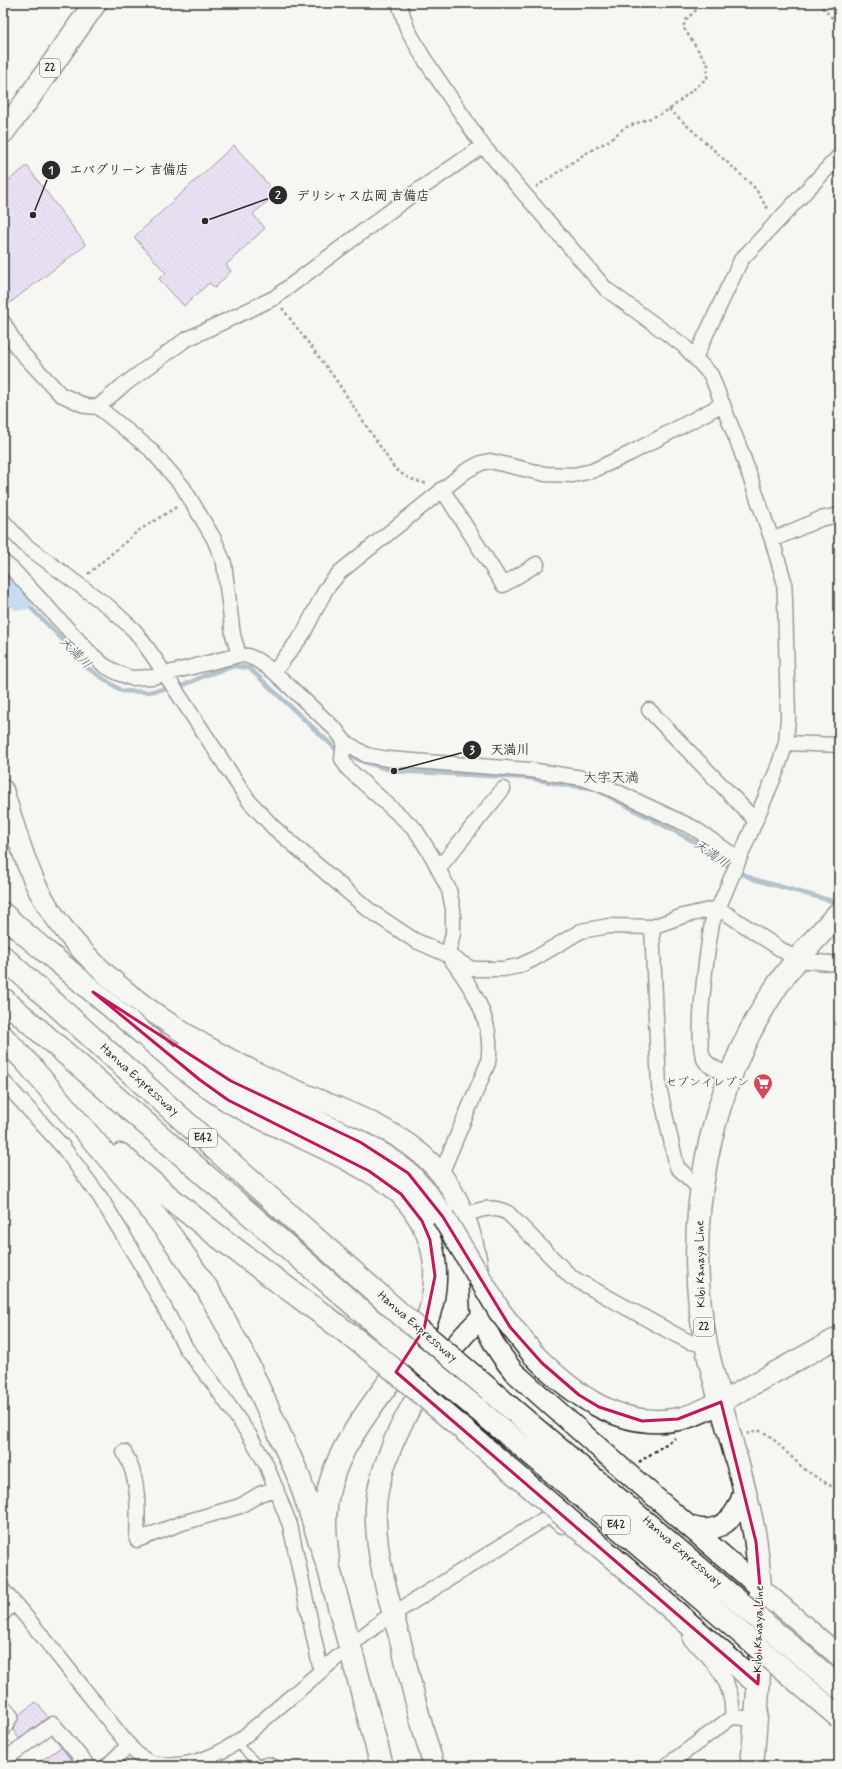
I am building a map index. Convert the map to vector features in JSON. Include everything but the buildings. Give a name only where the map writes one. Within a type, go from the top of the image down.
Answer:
[{"type":"main road","name":"22","points":[[3,132],[26,102],[94,3]]},
{"type":"main road","points":[[3,914],[93,992],[200,1080],[228,1100],[263,1120],[330,1150],[369,1170],[401,1194],[422,1221],[430,1240],[435,1258],[435,1276],[432,1302],[424,1329],[409,1354],[350,1438],[336,1464],[331,1481],[325,1517],[329,1570]]},
{"type":"main road","name":"Kibi Kanaya Line","points":[[752,1766],[761,1630],[761,1589],[756,1542],[707,1345],[700,1306],[698,1231],[705,1169],[715,1124],[730,1075],[757,1019],[776,988],[837,915]]},
{"type":"main road","name":"Hanwa Expressway","points":[[3,957],[244,1176],[406,1318],[839,1687]]},
{"type":"main road","points":[[93,992],[162,1039],[231,1081],[360,1142],[385,1156],[408,1173],[427,1194],[444,1217],[500,1312],[532,1354],[579,1395],[599,1407],[621,1416],[642,1421],[678,1419],[695,1414],[721,1402]]},
{"type":"main road","name":"Hanwa Expressway","points":[[3,999],[391,1337],[591,1504],[839,1717]]},
{"type":"main road","points":[[3,1037],[135,1189],[173,1239],[208,1290],[245,1358],[298,1475],[329,1570],[382,1766]]},
{"type":"main road","points":[[24,1060],[111,1146],[171,1200],[215,1235],[380,1358],[758,1684]]},
{"type":"street","points":[[399,3],[407,28],[420,51],[483,146],[606,289],[684,346],[711,375],[772,540],[784,581],[788,717],[786,743],[783,756],[712,923],[708,942],[700,1033],[704,1059],[711,1067],[730,1075]]},
{"type":"street","points":[[98,407],[121,387],[185,340],[274,298],[412,194],[483,146]]},
{"type":"street","points":[[695,358],[741,260],[839,156]]},
{"type":"street","points":[[3,322],[19,350],[60,394],[86,406],[98,407],[150,449],[174,475],[191,499],[214,539],[224,563],[233,635],[240,655]]},
{"type":"street","points":[[274,672],[303,634],[326,589],[340,572],[466,471],[481,463],[490,461],[545,474],[573,475],[592,471],[631,453],[722,404]]},
{"type":"street","points":[[444,488],[503,585],[537,564]]},
{"type":"street","points":[[772,540],[820,520],[839,515]]},
{"type":"street","points":[[3,521],[25,545],[127,623],[150,651],[249,801],[273,827],[370,910],[414,940],[448,955],[472,969],[503,969],[519,966],[581,932],[597,927],[652,927],[683,916],[718,908],[798,960],[839,964]]},
{"type":"street","points":[[3,562],[13,570],[90,653],[105,666],[118,673],[131,678],[166,676],[240,655],[248,656],[257,660],[274,672],[336,730],[344,741],[366,755],[388,759],[530,770],[582,778],[607,787],[694,828],[739,860]]},
{"type":"street","points":[[649,710],[755,820]]},
{"type":"street","points":[[344,741],[342,759],[348,769],[415,829],[438,869],[448,890],[454,909],[453,933],[448,955]]},
{"type":"street","points":[[786,743],[839,745]]},
{"type":"street","points":[[438,869],[503,789]]},
{"type":"street","points":[[3,790],[23,854],[39,891],[73,940],[100,969],[135,998],[195,1040],[253,1071],[385,1130],[413,1148],[441,1174],[455,1194],[465,1215],[478,1268],[483,1315],[495,1345],[514,1372],[625,1471],[839,1656]]},
{"type":"street","points":[[652,927],[659,1087],[677,1167],[702,1191]]},
{"type":"street","points":[[441,1174],[488,1063],[490,1050],[486,1021],[478,1000],[469,982],[448,955]]},
{"type":"street","points":[[3,1081],[63,1147],[100,1197],[143,1268],[186,1348],[213,1383],[250,1436],[266,1464],[290,1526],[321,1671]]},
{"type":"street","points":[[465,1215],[481,1208],[491,1207],[504,1211],[515,1219],[571,1277],[678,1336],[690,1342],[707,1345]]},
{"type":"street","points":[[434,1766],[393,1614],[376,1532],[376,1507],[382,1473],[411,1406],[424,1385],[454,1345],[483,1315]]},
{"type":"street","points":[[721,1402],[839,1337]]},
{"type":"street","points":[[124,1452],[131,1463],[133,1472],[138,1513],[137,1540],[182,1523],[240,1506],[260,1494],[276,1488]]},
{"type":"street","points":[[686,1524],[698,1529],[715,1529],[730,1518],[741,1503],[744,1490]]},
{"type":"street","points":[[359,1639],[382,1621],[549,1516],[703,1651],[717,1669],[730,1693],[733,1706],[732,1717]]},
{"type":"street","points":[[3,1590],[59,1656],[129,1746],[152,1764],[169,1765],[189,1763],[224,1751],[340,1655]]},
{"type":"street","points":[[3,1613],[14,1603]]},
{"type":"street","points":[[3,1706],[12,1716],[3,1730]]},
{"type":"street","points":[[666,1766],[732,1717],[756,1719]]},
{"type":"street","points":[[3,1761],[53,1724],[88,1766]]},
{"type":"street","points":[[107,1766],[129,1746]]},
{"type":"lane","points":[[236,1742],[259,1765],[268,1761],[281,1766]]},
{"type":"path","points":[[525,195],[583,155],[606,142],[624,128],[661,114],[669,109],[707,78],[708,65],[683,27],[686,20],[703,3]]},
{"type":"path","points":[[818,3],[839,25]]},
{"type":"path","points":[[669,109],[752,185],[758,191],[763,204],[779,219]]},
{"type":"path","points":[[274,298],[334,377],[397,470],[418,482],[444,488]]},
{"type":"path","points":[[77,584],[138,531],[191,499]]},
{"type":"path","points":[[732,1442],[754,1431],[761,1431],[769,1435],[805,1470],[839,1491]]},
{"type":"path","points":[[625,1471],[680,1436]]},
{"type":"highlighted area","points":[[93,992],[231,1081],[360,1142],[408,1173],[443,1217],[510,1327],[542,1363],[579,1395],[599,1407],[642,1421],[678,1419],[721,1402],[756,1542],[762,1610],[758,1684],[396,1372],[424,1329],[435,1276],[430,1240],[422,1221],[401,1194],[369,1171],[228,1100],[200,1080]]},
{"type":"waterway","name":"天満川","points":[[3,580],[20,597]]},
{"type":"waterway","name":"天満川","points":[[20,597],[67,644],[86,667],[122,691],[148,692],[182,686],[206,675],[234,666],[249,668],[336,749],[364,762],[394,771],[529,778],[564,785],[593,788],[697,843],[728,866],[753,879],[839,903]]},
{"type":"place","name":"エバグリーン 吉備店","points":[[33,215]]},
{"type":"place","name":"デリシャス広岡 吉備店","points":[[205,221]]},
{"type":"place","name":"天満川","points":[[394,771]]},
{"type":"place","name":"セブンイレブン","points":[[763,1100]]},
{"type":"district","name":"大字天満","points":[[611,778]]}]
